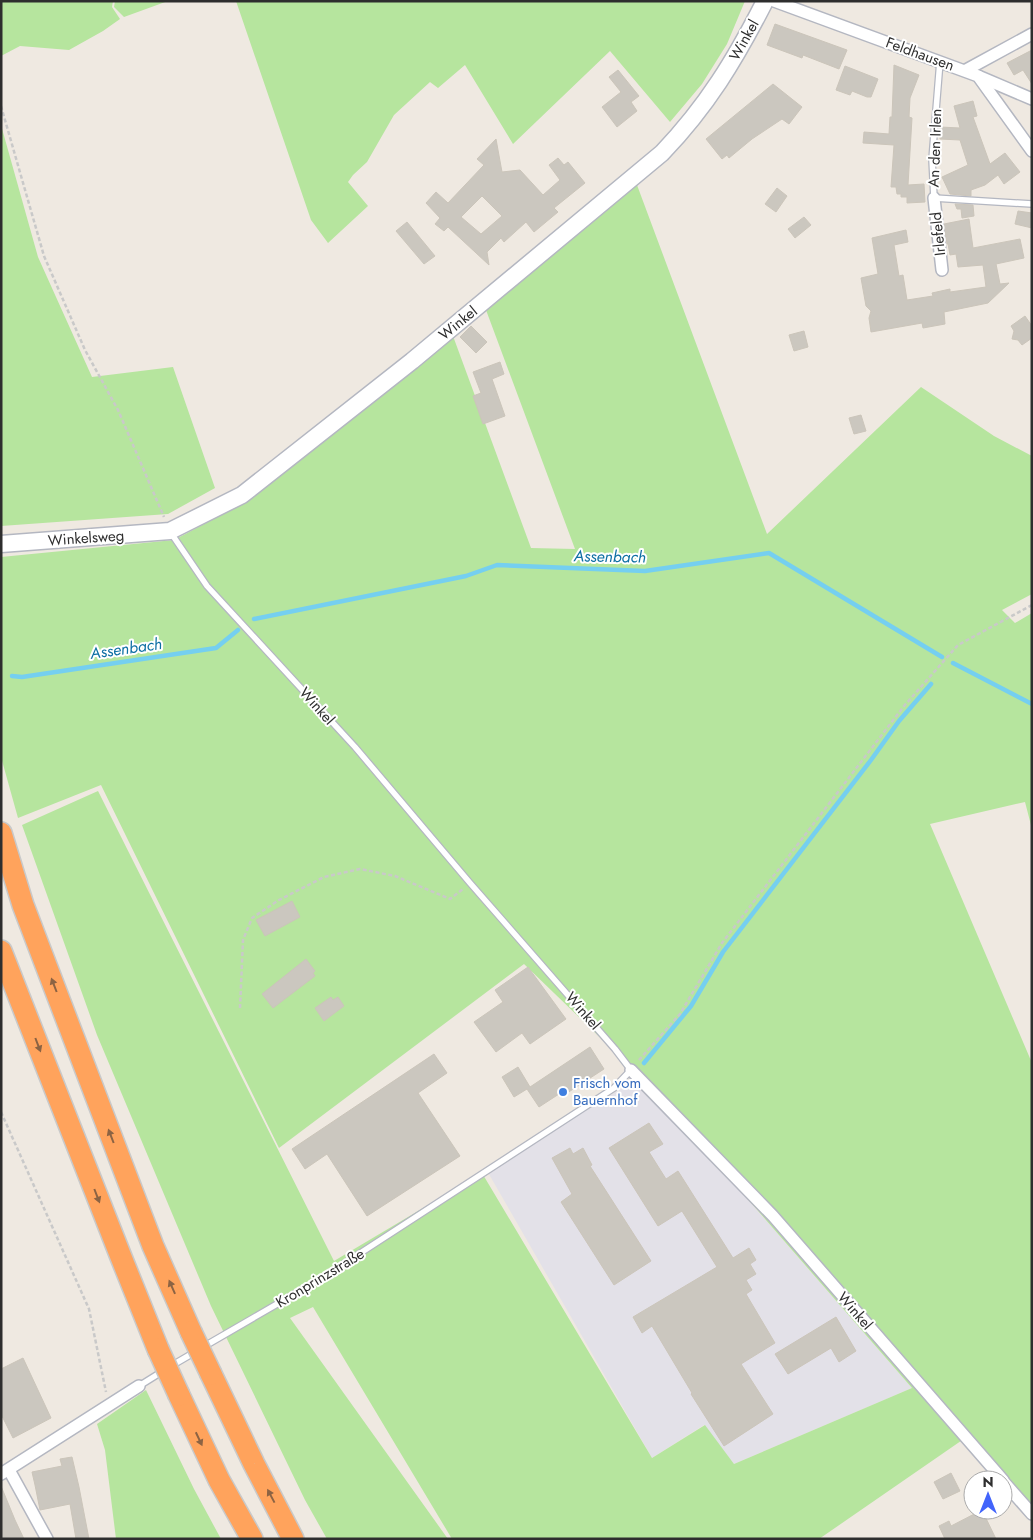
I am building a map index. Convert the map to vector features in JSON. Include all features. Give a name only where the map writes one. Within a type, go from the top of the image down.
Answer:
[{"type":"highway","points":[[1,834],[23,905],[153,1246],[191,1332],[254,1464],[294,1539]]},
{"type":"highway","points":[[1,950],[120,1258],[158,1349],[219,1480],[252,1539]]},
{"type":"street","name":"Winkel","points":[[170,531],[242,495],[412,361],[662,153],[686,128],[710,96],[741,49],[765,1]]},
{"type":"street","name":"Feldhausen","points":[[774,1],[978,76],[1032,151]]},
{"type":"street","points":[[966,70],[1032,34]]},
{"type":"street","points":[[978,76],[1032,98]]},
{"type":"street","name":"Irlefeld","points":[[934,198],[942,270]]},
{"type":"street","name":"Winkelsweg","points":[[1,544],[170,531]]},
{"type":"street","name":"Winkel","points":[[631,1070],[773,1216],[994,1470]]},
{"type":"street","name":"Kronprinzstraße","points":[[5,1472],[139,1386]]},
{"type":"street","points":[[5,1472],[47,1539]]},
{"type":"street","name":"Winkel","points":[[1013,1492],[1032,1514]]},
{"type":"lane","name":"An den Irlen","points":[[940,61],[932,159],[934,198],[1032,204]]},
{"type":"lane","name":"Winkel","points":[[170,531],[208,586],[355,747],[470,883],[616,1049],[631,1070]]},
{"type":"lane","name":"Kronprinzstraße","points":[[139,1386],[322,1278],[614,1088],[631,1070]]},
{"type":"path","points":[[1,106],[44,256],[85,350],[118,410],[170,531]]},
{"type":"path","points":[[631,1070],[680,1014],[722,944],[904,706],[958,645],[1032,605]]},
{"type":"path","points":[[240,1008],[243,940],[252,918],[279,900],[324,877],[360,869],[395,876],[450,899],[470,883]]},
{"type":"path","points":[[1,1112],[89,1309],[110,1405]]},
{"type":"shaded area","points":[[641,1077],[912,1388],[734,1464],[704,1425],[652,1458],[486,1169]]},
{"type":"green space","points":[[1,1],[113,1],[112,7],[120,19],[69,50],[20,46],[1,56]]},
{"type":"green space","points":[[115,1],[168,1],[124,17],[114,7]]},
{"type":"green space","points":[[236,1],[745,1],[727,44],[702,84],[670,122],[610,51],[513,144],[465,65],[438,88],[430,82],[394,115],[367,162],[348,182],[368,206],[328,243],[311,220]]},
{"type":"green space","points":[[1,125],[38,257],[92,377],[173,367],[215,488],[168,514],[1,526]]},
{"type":"green space","points":[[637,185],[767,534],[921,387],[994,436],[1032,456],[1032,594],[1002,610],[1015,623],[1032,613],[1032,829],[1025,802],[930,824],[1032,1063],[1032,1505],[1013,1483],[1013,1470],[1002,1470],[971,1434],[819,1539],[452,1539],[313,1307],[290,1318],[448,1539],[327,1539],[305,1500],[211,1306],[97,1035],[22,825],[98,791],[334,1261],[482,1173],[652,1458],[705,1425],[734,1464],[912,1388],[645,1081],[524,964],[279,1148],[101,785],[18,818],[1,757],[1,557],[174,540],[242,504],[453,336],[531,548],[575,549],[486,310]]},
{"type":"green space","points":[[146,1390],[194,1489],[221,1539],[116,1539],[105,1450],[97,1424]]},
{"type":"building","points":[[775,24],[847,50],[839,69],[803,55],[802,58],[767,45]]},
{"type":"building","points":[[1032,50],[1032,84],[1023,70],[1014,75],[1007,63]]},
{"type":"building","points":[[894,65],[919,75],[910,98],[909,117],[912,118],[908,185],[924,184],[925,202],[907,203],[907,197],[901,197],[901,194],[897,194],[896,187],[891,187],[894,145],[863,143],[864,132],[889,134],[890,117],[892,117]]},
{"type":"building","points":[[845,66],[878,79],[871,97],[852,91],[850,95],[836,90]]},
{"type":"building","points":[[618,70],[639,96],[631,102],[637,111],[617,127],[602,107],[621,92],[609,77]]},
{"type":"building","points":[[773,84],[802,107],[789,124],[782,119],[752,139],[729,158],[727,155],[722,159],[706,139]]},
{"type":"building","points":[[973,101],[977,116],[973,117],[990,164],[1005,153],[1020,172],[1004,184],[998,175],[985,185],[971,190],[971,196],[950,194],[942,177],[968,165],[960,140],[940,139],[940,127],[960,128],[954,106]]},
{"type":"building","points":[[496,139],[502,172],[520,170],[543,195],[560,180],[549,165],[558,158],[564,165],[568,162],[585,183],[554,208],[558,212],[534,232],[526,222],[504,242],[501,238],[487,252],[489,265],[448,227],[444,231],[435,224],[440,218],[426,203],[436,192],[448,203],[484,165],[477,159]],"holes":[[[482,196],[502,216],[481,234],[461,217]]]},
{"type":"building","points":[[777,188],[787,196],[776,212],[765,204]]},
{"type":"building","points":[[955,204],[973,205],[974,216],[962,218],[961,209],[957,209]]},
{"type":"building","points":[[1018,211],[1032,213],[1032,228],[1015,224]]},
{"type":"building","points":[[804,217],[811,225],[795,238],[788,229]]},
{"type":"building","points":[[969,219],[973,248],[1020,239],[1024,258],[996,264],[1000,284],[1009,283],[988,303],[944,312],[945,324],[923,328],[922,323],[871,332],[869,318],[871,311],[866,306],[861,278],[878,274],[872,238],[906,230],[908,242],[894,245],[899,276],[903,275],[907,300],[933,296],[932,293],[950,289],[950,292],[986,287],[983,265],[958,267],[956,254],[950,255],[947,244],[944,224]]},
{"type":"building","points":[[407,222],[435,256],[424,264],[396,231]]},
{"type":"building","points":[[1025,316],[1032,326],[1032,338],[1022,345],[1018,340],[1012,339],[1014,331],[1011,326]]},
{"type":"building","points":[[471,326],[487,342],[476,353],[460,337]]},
{"type":"building","points":[[804,331],[808,347],[794,351],[789,335]]},
{"type":"building","points":[[500,362],[504,374],[492,379],[505,416],[483,424],[473,396],[481,393],[473,372]]},
{"type":"building","points":[[861,415],[866,431],[854,434],[849,418]]},
{"type":"building","points":[[292,901],[300,917],[265,936],[256,920]]},
{"type":"building","points":[[306,959],[315,971],[313,973],[315,976],[273,1008],[262,994]]},
{"type":"building","points":[[528,967],[566,1019],[530,1044],[522,1033],[496,1052],[474,1022],[503,1002],[495,990]]},
{"type":"building","points":[[331,997],[333,1000],[338,997],[344,1006],[324,1021],[315,1008]]},
{"type":"building","points":[[590,1047],[604,1069],[561,1097],[559,1094],[539,1107],[527,1089],[514,1097],[502,1077],[518,1067],[530,1087]]},
{"type":"building","points":[[434,1054],[447,1073],[418,1093],[460,1156],[367,1216],[327,1154],[305,1169],[292,1149]]},
{"type":"building","points":[[649,1123],[663,1144],[649,1152],[666,1179],[678,1171],[733,1258],[749,1248],[756,1260],[750,1264],[756,1274],[746,1280],[752,1290],[746,1294],[775,1343],[741,1364],[773,1414],[724,1446],[691,1394],[652,1326],[642,1333],[633,1317],[717,1267],[682,1211],[658,1226],[609,1148]]},
{"type":"building","points":[[570,1148],[573,1154],[583,1148],[592,1165],[590,1166],[651,1261],[614,1285],[561,1202],[572,1194],[552,1158]]},
{"type":"building","points":[[836,1317],[856,1351],[839,1362],[831,1348],[788,1374],[775,1354]]},
{"type":"building","points":[[23,1358],[51,1418],[13,1438],[1,1414],[1,1369]]},
{"type":"building","points":[[72,1457],[89,1539],[76,1539],[70,1504],[40,1510],[32,1472],[62,1466],[60,1459]]},
{"type":"building","points":[[951,1473],[960,1491],[943,1499],[934,1482]]},
{"type":"building","points":[[1,1486],[15,1520],[24,1539],[1,1539]]},
{"type":"building","points":[[963,1520],[987,1520],[996,1539],[945,1539],[939,1526],[949,1521],[951,1526]]},
{"type":"waterway","name":"Assenbach","points":[[254,619],[466,576],[497,565],[645,571],[769,553],[942,657]]},
{"type":"waterway","name":"Assenbach","points":[[12,676],[22,677],[216,648],[238,630]]},
{"type":"waterway","name":"Assenbach","points":[[953,663],[1032,704]]},
{"type":"waterway","points":[[644,1063],[691,1006],[723,952],[899,721],[931,684]]},
{"type":"place","name":"Frisch vom Bauernhof","points":[[563,1092]]}]
